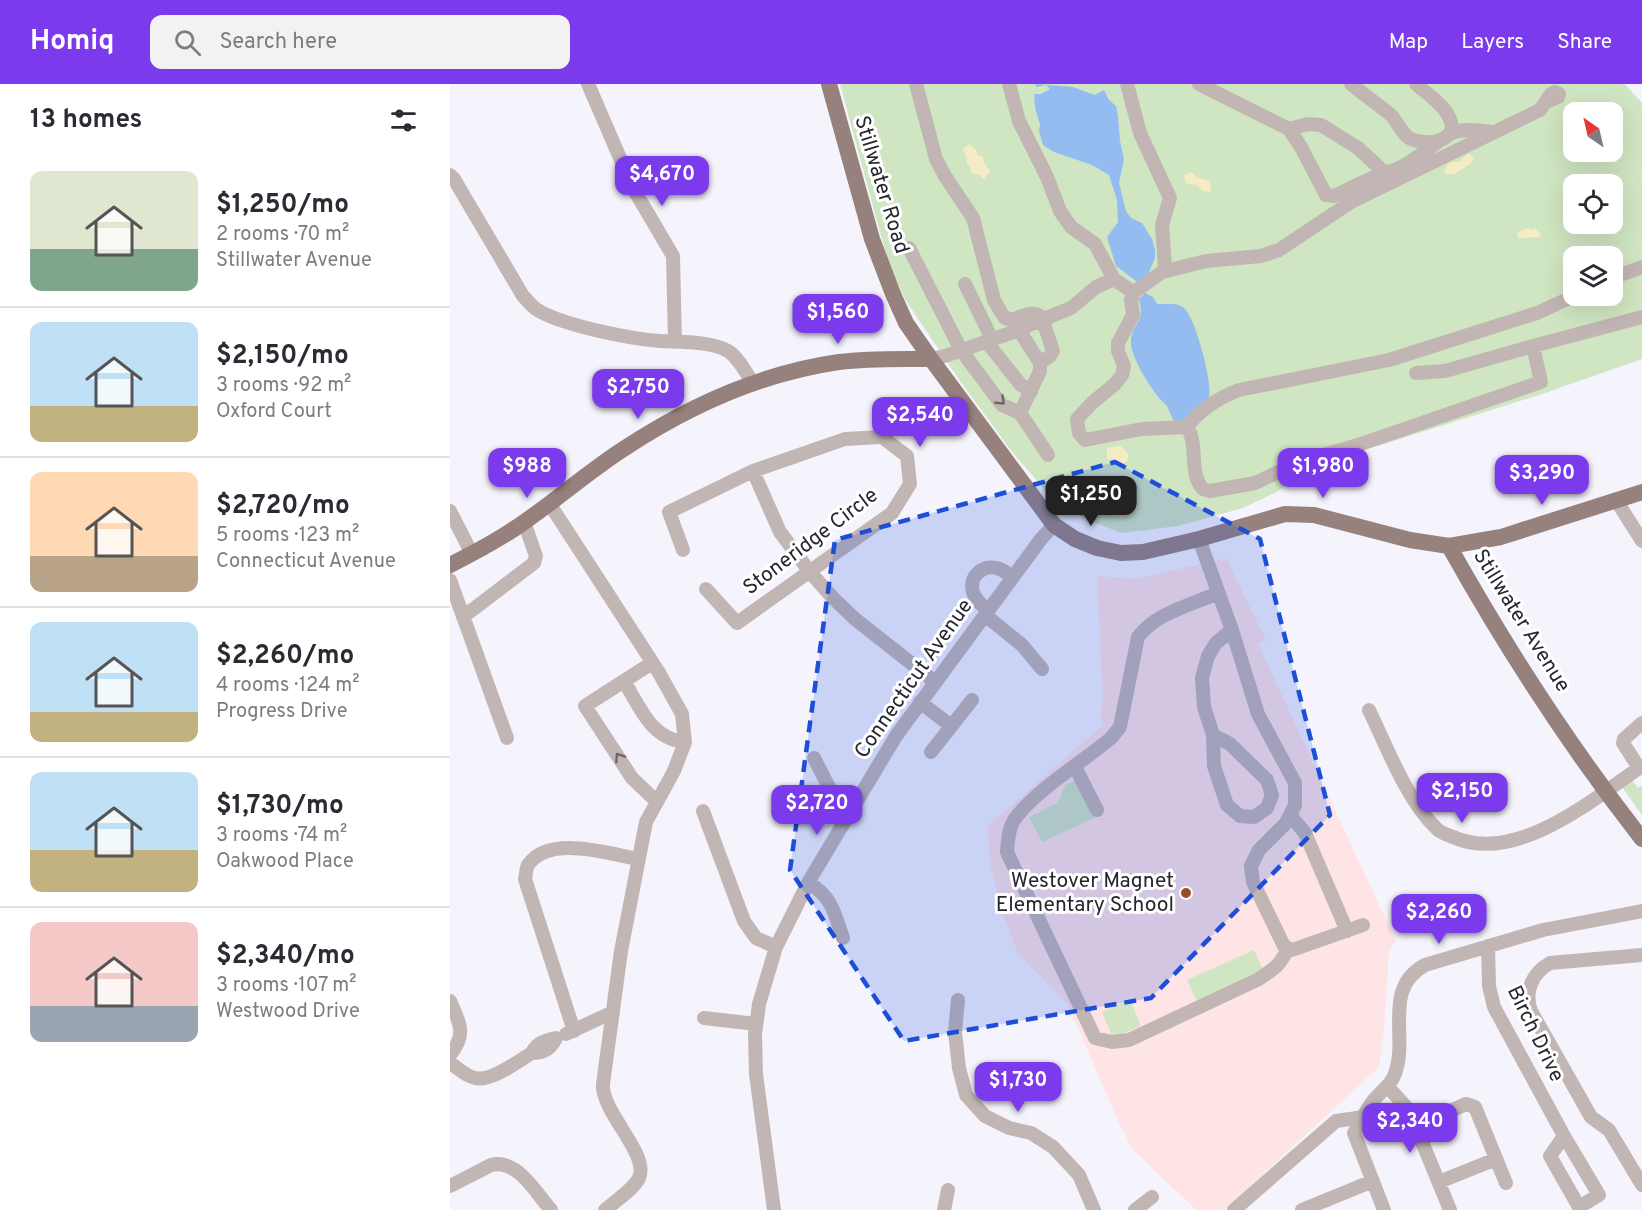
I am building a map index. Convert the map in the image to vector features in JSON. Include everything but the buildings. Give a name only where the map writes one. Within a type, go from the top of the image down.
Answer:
[{"type":"main road","name":"Stillwater Road","points":[[829,84],[872,239],[906,323],[931,360]]},
{"type":"main road","points":[[450,565],[524,522],[623,449],[658,428],[753,383],[772,376],[839,362],[879,359],[931,360]]},
{"type":"main road","name":"Stillwater Avenue","points":[[931,360],[1054,525],[1075,539],[1090,545],[1121,553],[1143,552],[1199,539],[1284,514],[1314,515],[1410,540],[1449,546],[1508,645],[1605,792],[1642,839]]},
{"type":"main road","points":[[1449,546],[1501,537],[1642,492]]},
{"type":"street","points":[[588,84],[633,188],[673,256],[675,342]]},
{"type":"street","points":[[916,84],[936,159],[973,218],[989,286],[998,310],[1010,320],[1032,313],[1040,314],[1044,321],[1053,351],[1040,363]]},
{"type":"street","points":[[1009,84],[1019,121],[1047,177],[1060,210],[1071,227],[1095,244],[1114,279],[1134,293]]},
{"type":"street","points":[[1127,84],[1140,133],[1170,198],[1162,225],[1165,267],[1162,272]]},
{"type":"street","points":[[1199,84],[1289,129],[1326,195],[1334,196],[1384,172],[1400,167],[1454,133],[1462,131],[1496,132]]},
{"type":"street","points":[[1351,84],[1392,117],[1403,133],[1410,138],[1433,143],[1443,140],[1450,131],[1451,122],[1448,114],[1416,84]]},
{"type":"street","points":[[1548,102],[1540,110],[1351,202],[1279,250],[1261,256],[1206,261],[1162,272],[1134,293],[1131,300],[1133,315],[1118,343],[1118,351],[1124,366],[1122,375],[1077,419],[1079,433],[1085,440],[1142,429],[1187,427],[1215,402],[1239,390],[1389,360],[1537,313],[1563,301]]},
{"type":"street","points":[[1289,129],[1308,124],[1321,125],[1358,148],[1384,172]]},
{"type":"street","points":[[450,175],[523,296],[537,310],[582,326],[647,340],[702,344],[721,348],[729,351],[753,383]]},
{"type":"street","points":[[909,248],[961,350],[1002,405],[1020,413],[1048,455]]},
{"type":"street","points":[[1623,274],[1642,267]]},
{"type":"street","points":[[931,360],[1044,321],[1071,308],[1096,287],[1114,279]]},
{"type":"street","points":[[965,284],[989,340],[1020,384],[1030,392]]},
{"type":"street","points":[[1416,373],[1445,371],[1642,317]]},
{"type":"street","points":[[1019,330],[1040,363],[1041,371],[1020,413]]},
{"type":"street","points":[[1187,427],[1192,434],[1196,473],[1200,486],[1210,491],[1244,486],[1302,461],[1358,445],[1534,386],[1541,382],[1541,379],[1533,346]]},
{"type":"street","name":"Stoneridge Circle","points":[[683,550],[669,512],[753,471],[845,439],[882,437],[907,456],[910,484],[892,513],[737,623],[706,589]]},
{"type":"street","points":[[753,471],[780,532],[810,572],[855,619],[935,682]]},
{"type":"street","points":[[1616,500],[1642,541]]},
{"type":"street","points":[[549,503],[652,663],[682,714],[685,742],[674,771],[645,822],[621,951],[602,1090],[607,1104],[637,1156],[640,1173],[635,1183],[604,1210]]},
{"type":"street","points":[[450,511],[472,554]]},
{"type":"street","points":[[463,617],[534,563],[536,556],[524,522]]},
{"type":"street","name":"Connecticut Avenue","points":[[774,1210],[756,1074],[756,1024],[759,1004],[776,947],[808,883],[896,736],[1054,525]]},
{"type":"street","points":[[1199,539],[1232,630],[1258,714],[1295,783],[1295,804],[1286,823],[1259,850],[1251,866],[1254,882],[1284,946],[1292,950],[1363,925]]},
{"type":"street","points":[[1013,577],[1001,569],[984,569],[977,573],[972,581],[972,590],[986,613],[1022,645],[1042,669]]},
{"type":"street","points":[[450,580],[507,738]]},
{"type":"street","points":[[1218,593],[1155,620],[1145,628],[1137,638],[1120,727],[1111,738],[1034,800],[1014,820],[1009,833],[1007,852],[1095,1038],[1112,1042],[1129,1040],[1140,1035],[1276,969],[1288,948]]},
{"type":"street","points":[[1212,735],[1230,744],[1267,780],[1272,795],[1267,808],[1254,817],[1240,816],[1227,805],[1214,766],[1212,735],[1204,707],[1202,678],[1208,656],[1216,644],[1232,630]]},
{"type":"street","points":[[652,663],[585,706],[632,778],[656,801]]},
{"type":"street","points":[[624,681],[651,725],[660,735],[673,741],[685,742]]},
{"type":"street","points":[[931,752],[972,700]]},
{"type":"street","points":[[920,702],[951,726]]},
{"type":"street","points":[[1369,710],[1414,802],[1438,830],[1467,843],[1492,845],[1519,839],[1560,820],[1641,767],[1623,743],[1624,739],[1642,723]]},
{"type":"street","points":[[814,758],[835,799],[852,809]]},
{"type":"street","points":[[1075,767],[1097,810]]},
{"type":"street","points":[[703,812],[744,921],[756,938],[776,947]]},
{"type":"street","points":[[1290,815],[1305,833],[1347,931]]},
{"type":"street","points":[[574,1031],[525,879],[528,866],[542,853],[567,847],[639,859]]},
{"type":"street","points":[[808,883],[822,891],[829,899],[843,938]]},
{"type":"street","points":[[1384,1210],[1354,1133],[1370,1105],[1394,1077],[1397,1066],[1400,1002],[1405,983],[1411,975],[1425,965],[1543,930],[1642,911]]},
{"type":"street","name":"Birch Drive","points":[[1488,946],[1489,986],[1494,1007],[1599,1195],[1579,1207],[1550,1156],[1564,1136]]},
{"type":"street","points":[[1642,955],[1550,963],[1533,978],[1528,998],[1531,1011],[1591,1117],[1610,1130],[1642,1185]]},
{"type":"street","points":[[958,999],[956,1041],[959,1068],[966,1095],[985,1116],[1009,1128],[1031,1133],[1053,1147],[1079,1175],[1094,1210]]},
{"type":"street","points":[[450,1001],[461,1032],[459,1044],[451,1053],[465,1075],[476,1079],[485,1079],[532,1053],[540,1053],[552,1047],[556,1038],[613,1012]]},
{"type":"street","points":[[704,1018],[756,1024]]},
{"type":"street","points":[[1387,1086],[1409,1110],[1450,1210]]},
{"type":"street","points":[[1416,1126],[1466,1104],[1472,1105],[1475,1107],[1506,1183]]},
{"type":"street","points":[[1234,1210],[1336,1121],[1364,1118]]},
{"type":"street","points":[[1439,1182],[1496,1159]]},
{"type":"street","points":[[450,1186],[491,1164],[507,1164],[515,1168],[551,1210]]},
{"type":"street","points":[[1302,1210],[1373,1181]]},
{"type":"street","points":[[944,1210],[948,1190]]},
{"type":"street","points":[[1135,1210],[1152,1197]]},
{"type":"highlighted area","points":[[1115,462],[1260,539],[1330,815],[1151,998],[904,1041],[790,870],[835,540]]},
{"type":"shaded area","name":"Westover Magnet Elementary School","points":[[1226,558],[1266,640],[1258,644],[1396,941],[1389,952],[1379,1067],[1224,1210],[1196,1210],[1133,1150],[1118,1121],[1068,1005],[1018,953],[1004,917],[991,868],[987,827],[1104,724],[1100,715],[1103,702],[1097,576],[1137,579]]},
{"type":"green space","points":[[840,84],[1625,84],[1642,103],[1642,359],[1542,394],[1381,445],[1334,457],[1276,492],[1243,508],[1178,526],[1121,533],[1058,505],[1012,452],[906,301],[890,269]]},
{"type":"green space","points":[[1078,779],[1096,817],[1042,842],[1029,817],[1058,803],[1065,785]]},
{"type":"green space","points":[[1632,780],[1638,788],[1642,786],[1642,815],[1622,787]]},
{"type":"green space","points":[[1254,950],[1264,971],[1197,1002],[1187,980]]},
{"type":"green space","points":[[1130,1000],[1141,1026],[1113,1038],[1102,1012]]},
{"type":"sand","points":[[969,144],[976,150],[977,155],[983,156],[984,163],[990,171],[984,180],[979,175],[972,174],[967,164],[963,149]]},
{"type":"sand","points":[[1467,154],[1474,159],[1470,164],[1454,174],[1446,174],[1444,170],[1450,162],[1460,162]]},
{"type":"sand","points":[[1192,172],[1198,178],[1210,181],[1210,192],[1203,191],[1197,185],[1186,183],[1185,174]]},
{"type":"sand","points":[[1529,228],[1532,230],[1535,228],[1541,234],[1540,237],[1518,238],[1517,232]]},
{"type":"sand","points":[[1121,446],[1128,454],[1126,463],[1118,463],[1113,458],[1109,460],[1107,458],[1107,448]]},
{"type":"sand","points":[[1128,496],[1133,497],[1137,506],[1136,510],[1124,517],[1113,516],[1111,508],[1125,504],[1124,499]]},
{"type":"water","points":[[1035,84],[1073,87],[1095,95],[1104,90],[1109,100],[1116,106],[1124,159],[1119,183],[1126,211],[1131,218],[1142,223],[1152,239],[1155,250],[1155,258],[1149,272],[1140,284],[1116,266],[1107,237],[1118,222],[1117,200],[1109,175],[1092,165],[1054,152],[1043,145],[1034,94],[1041,94],[1050,89],[1046,85],[1037,87]]},
{"type":"water","points":[[1145,293],[1153,297],[1157,304],[1175,304],[1184,308],[1193,324],[1203,353],[1209,382],[1208,400],[1196,413],[1181,423],[1175,422],[1167,406],[1152,388],[1137,364],[1132,348],[1133,330],[1141,314],[1139,299]]},
{"type":"place","name":"Westover Magnet Elementary School","points":[[1186,893]]}]
